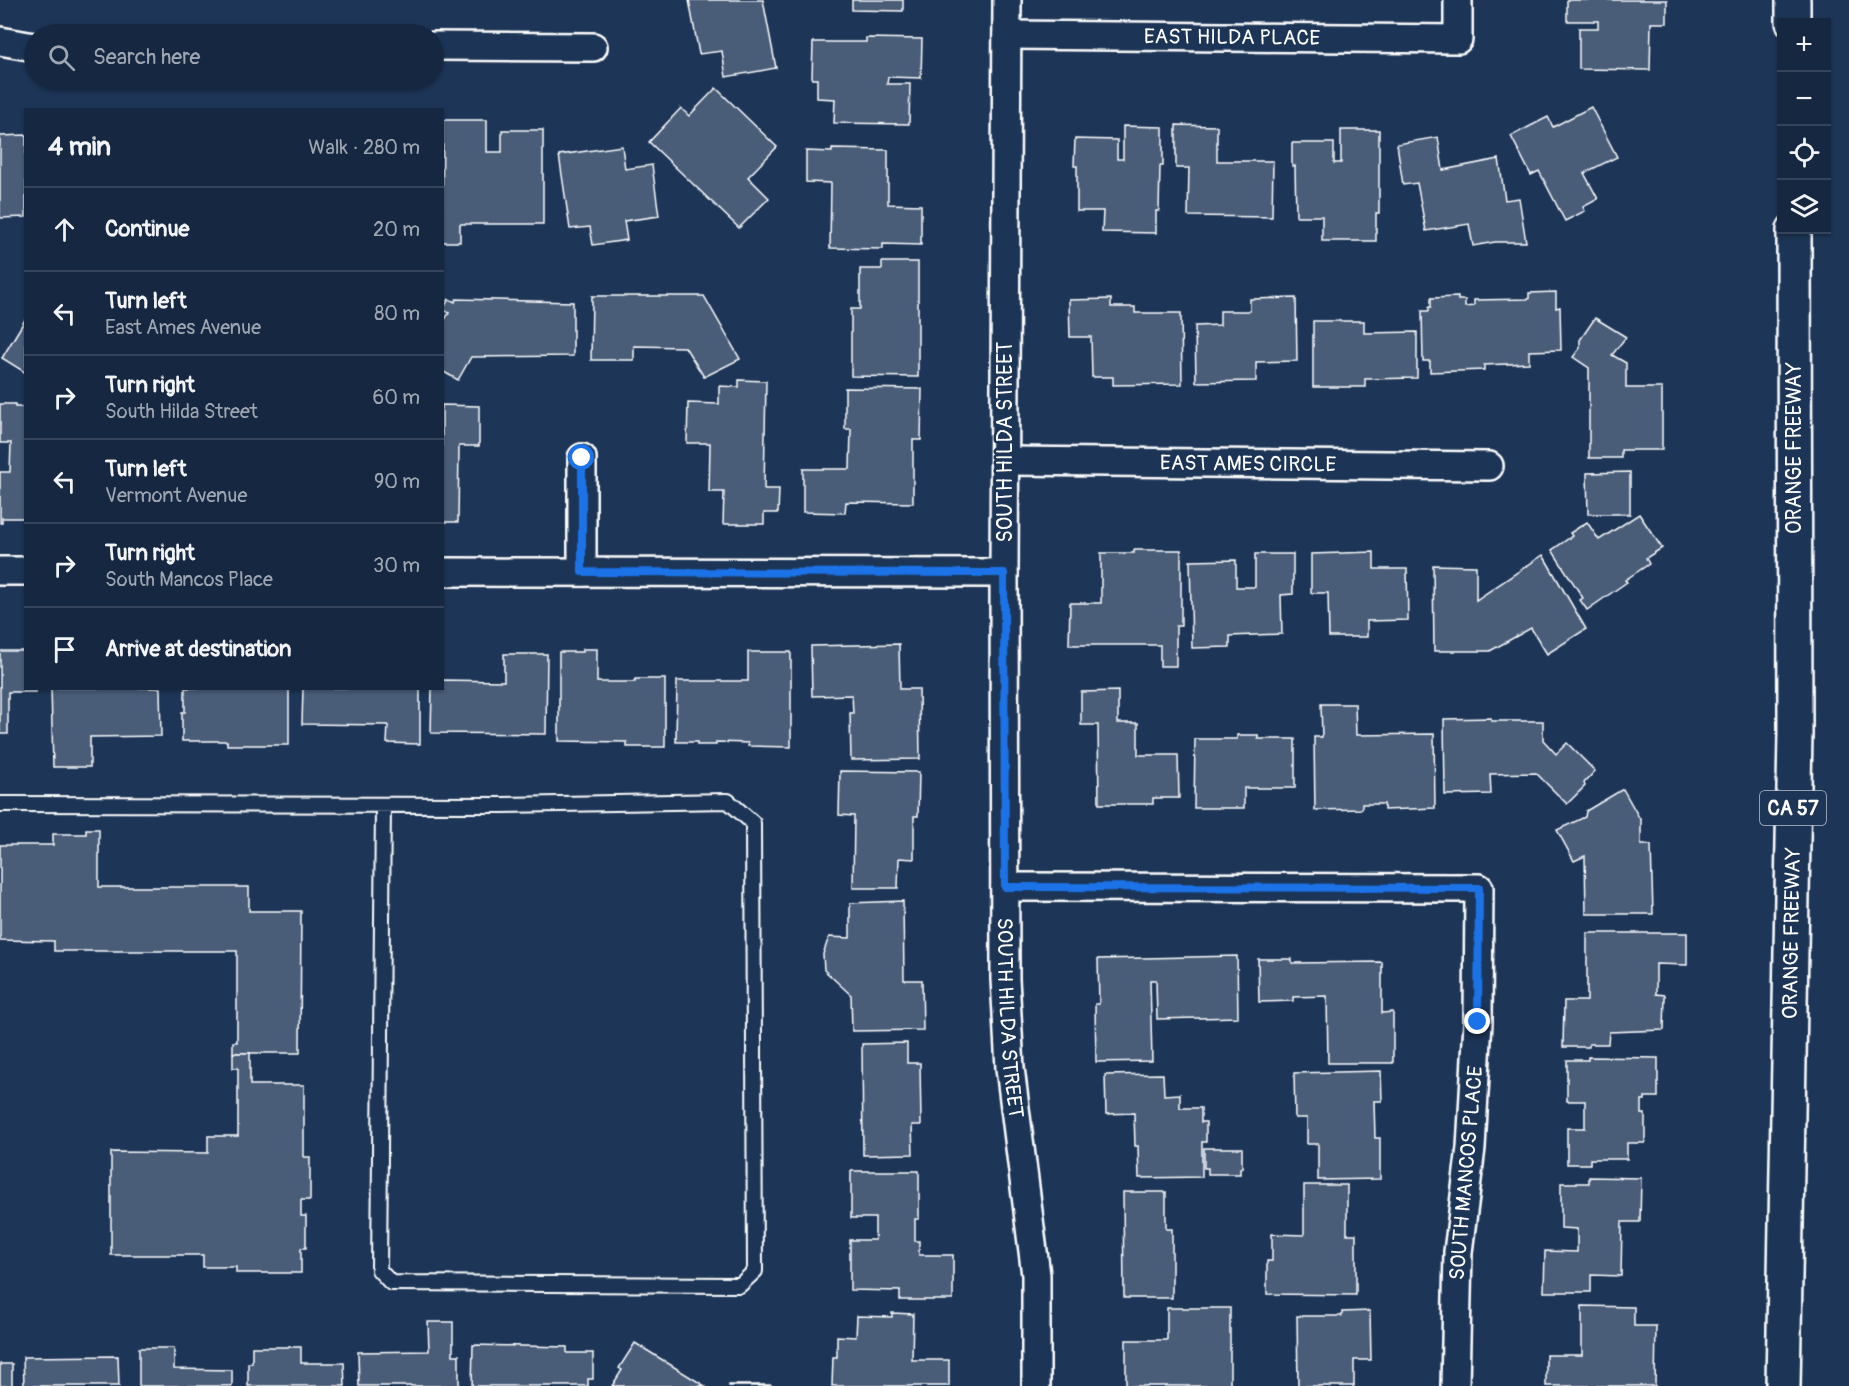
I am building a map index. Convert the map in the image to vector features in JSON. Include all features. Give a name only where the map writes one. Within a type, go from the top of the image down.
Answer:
[{"type":"highway","points":[[1793,0],[1793,18]]},
{"type":"highway","name":"ORANGE FREEWAY","points":[[1783,1386],[1795,733],[1794,234]]},
{"type":"street","name":"SOUTH HILDA STREET","points":[[1007,0],[1004,573],[1005,979],[1010,1068],[1036,1275],[1036,1386]]},
{"type":"street","name":"EAST HILDA PLACE","points":[[1007,35],[1458,39],[1458,0]]},
{"type":"street","points":[[0,41],[24,45]]},
{"type":"street","points":[[444,46],[593,47]]},
{"type":"street","points":[[582,458],[582,572]]},
{"type":"street","name":"EAST AMES CIRCLE","points":[[1006,460],[1489,466]]},
{"type":"street","points":[[0,571],[24,571]]},
{"type":"street","points":[[444,572],[1004,573]]},
{"type":"street","name":"SOUTH MANCOS PLACE","points":[[1005,887],[1479,888],[1478,1022],[1471,1148],[1458,1252],[1455,1386]]},
{"type":"lane","points":[[0,804],[503,805],[728,801],[753,824],[755,1271],[740,1285],[391,1283],[379,1270],[383,805]]},
{"type":"building","points":[[689,0],[763,0],[776,68],[726,77],[722,51],[699,54]]},
{"type":"building","points":[[852,0],[903,0],[903,11],[852,10]]},
{"type":"building","points":[[1567,0],[1667,0],[1667,23],[1651,23],[1650,70],[1579,69],[1579,28],[1598,28],[1598,21],[1567,21]]},
{"type":"building","points":[[866,38],[922,39],[921,78],[888,77],[887,84],[910,84],[909,124],[834,123],[835,99],[817,98],[817,79],[812,79],[813,42],[866,42]]},
{"type":"building","points":[[716,88],[777,147],[748,177],[769,198],[739,228],[649,142],[681,108],[689,116]]},
{"type":"building","points":[[1591,107],[1617,157],[1584,173],[1598,199],[1583,207],[1585,211],[1565,221],[1539,171],[1531,175],[1511,136],[1548,117],[1553,127]]},
{"type":"building","points":[[444,120],[487,120],[487,152],[502,152],[502,130],[543,130],[543,224],[460,224],[460,242],[444,242]]},
{"type":"building","points":[[1176,125],[1217,126],[1217,161],[1273,161],[1272,217],[1188,216],[1189,168],[1176,168]]},
{"type":"building","points":[[1123,126],[1163,127],[1163,166],[1160,166],[1156,233],[1102,232],[1103,211],[1077,211],[1075,139],[1117,140],[1117,159],[1123,159]]},
{"type":"building","points":[[1341,130],[1379,130],[1379,213],[1376,213],[1376,241],[1322,241],[1322,216],[1296,216],[1292,143],[1334,143],[1334,163],[1341,163]]},
{"type":"building","points":[[24,135],[24,217],[0,218],[0,136]]},
{"type":"building","points":[[1438,137],[1443,170],[1499,159],[1505,200],[1519,198],[1526,242],[1495,242],[1473,246],[1469,224],[1426,231],[1417,183],[1403,185],[1397,144]]},
{"type":"building","points":[[622,146],[625,169],[652,165],[659,216],[624,221],[627,240],[593,245],[590,227],[570,229],[559,155]]},
{"type":"building","points":[[832,149],[888,150],[888,204],[921,205],[921,245],[883,244],[883,249],[830,248],[831,183],[806,182],[806,151],[832,152]]},
{"type":"building","points":[[882,262],[918,262],[918,377],[851,376],[851,309],[860,309],[860,269],[882,269]]},
{"type":"building","points":[[1556,292],[1556,308],[1560,307],[1561,350],[1529,351],[1529,363],[1484,365],[1484,370],[1430,372],[1430,361],[1423,361],[1422,311],[1429,311],[1431,298],[1458,297],[1458,300],[1465,300],[1465,307],[1474,306],[1474,300],[1529,299],[1529,293]]},
{"type":"building","points":[[592,296],[704,296],[740,359],[704,377],[685,347],[634,346],[634,360],[591,360]]},
{"type":"building","points":[[1296,298],[1297,361],[1256,362],[1256,381],[1196,382],[1195,326],[1220,325],[1220,311],[1250,311],[1250,299]]},
{"type":"building","points":[[449,299],[455,302],[456,299],[573,302],[573,356],[471,357],[458,380],[444,372],[444,321],[449,313],[444,307]]},
{"type":"building","points":[[1111,299],[1111,307],[1135,307],[1135,313],[1181,313],[1182,384],[1113,385],[1113,377],[1092,377],[1091,337],[1070,337],[1069,300]]},
{"type":"building","points":[[1595,318],[1626,337],[1612,355],[1626,363],[1626,388],[1662,388],[1662,450],[1621,450],[1621,458],[1589,458],[1589,368],[1573,357],[1580,348],[1580,340]]},
{"type":"building","points":[[24,321],[24,372],[2,358]]},
{"type":"building","points":[[1313,321],[1364,321],[1364,333],[1417,332],[1417,378],[1365,379],[1365,387],[1313,387]]},
{"type":"building","points":[[739,380],[766,381],[764,489],[779,489],[778,513],[764,513],[764,524],[723,524],[724,492],[709,492],[710,443],[687,443],[688,403],[719,404],[719,386],[739,387]]},
{"type":"building","points":[[845,388],[922,389],[921,440],[913,440],[913,503],[846,502],[845,513],[803,512],[803,469],[850,469],[851,429],[845,429]]},
{"type":"building","points":[[0,404],[15,404],[15,407],[24,407],[24,518],[2,518],[2,523],[0,523],[0,472],[10,472],[11,443],[0,443]]},
{"type":"building","points":[[444,405],[479,406],[479,446],[459,446],[458,522],[444,522]]},
{"type":"building","points":[[1630,472],[1630,514],[1588,514],[1587,473]]},
{"type":"building","points":[[1639,514],[1662,548],[1646,558],[1649,564],[1587,610],[1580,600],[1583,598],[1552,550],[1572,536],[1570,533],[1587,522],[1599,540]]},
{"type":"building","points":[[1134,550],[1181,550],[1181,626],[1176,626],[1176,666],[1160,666],[1160,645],[1069,645],[1070,603],[1101,603],[1101,553],[1134,553]]},
{"type":"building","points":[[1374,552],[1374,569],[1407,569],[1408,620],[1367,621],[1367,637],[1329,637],[1328,593],[1311,593],[1311,554]]},
{"type":"building","points":[[1255,554],[1293,554],[1293,594],[1281,595],[1282,634],[1230,636],[1230,647],[1192,648],[1190,561],[1236,560],[1236,587],[1255,587]]},
{"type":"building","points":[[1543,555],[1586,629],[1547,654],[1531,628],[1490,651],[1434,651],[1433,565],[1476,566],[1476,600]]},
{"type":"building","points":[[899,644],[900,689],[919,689],[920,759],[851,760],[852,695],[812,696],[811,646]]},
{"type":"building","points":[[583,649],[597,649],[597,682],[665,679],[665,747],[627,747],[627,742],[559,741],[559,652],[583,652]]},
{"type":"building","points":[[0,651],[24,651],[24,690],[36,690],[36,692],[8,692],[8,734],[0,734]]},
{"type":"building","points":[[748,652],[791,652],[791,747],[748,746],[748,743],[716,742],[716,745],[697,745],[697,742],[676,742],[677,681],[748,681]]},
{"type":"building","points":[[504,654],[547,654],[546,734],[431,733],[432,690],[444,690],[444,680],[504,681]]},
{"type":"building","points":[[51,690],[160,690],[161,736],[90,737],[90,767],[53,767]]},
{"type":"building","points":[[185,690],[289,690],[289,745],[227,745],[227,741],[182,741],[182,712],[185,712]]},
{"type":"building","points":[[303,690],[420,690],[420,744],[387,743],[388,725],[302,724]]},
{"type":"building","points":[[1118,691],[1118,723],[1138,723],[1138,755],[1178,755],[1179,798],[1153,798],[1153,804],[1099,804],[1098,725],[1081,725],[1081,692]]},
{"type":"building","points":[[1321,704],[1355,704],[1356,735],[1434,734],[1435,808],[1384,810],[1384,804],[1362,804],[1362,809],[1315,810],[1314,737],[1322,737]]},
{"type":"building","points":[[1491,718],[1491,721],[1543,721],[1543,740],[1556,754],[1567,743],[1595,771],[1584,783],[1585,786],[1567,804],[1536,773],[1490,774],[1491,794],[1445,795],[1444,719]]},
{"type":"building","points":[[1237,735],[1258,735],[1258,739],[1295,739],[1295,788],[1244,788],[1244,808],[1194,808],[1195,739],[1237,739]]},
{"type":"building","points":[[840,771],[919,772],[918,816],[914,816],[914,859],[899,858],[898,888],[853,888],[854,816],[839,815]]},
{"type":"building","points":[[1623,789],[1641,821],[1641,845],[1651,845],[1653,914],[1586,914],[1585,856],[1574,861],[1557,830],[1585,817],[1586,811]]},
{"type":"building","points":[[86,829],[99,829],[99,887],[249,887],[249,911],[301,911],[300,1053],[233,1053],[233,1042],[237,1042],[237,951],[54,951],[54,941],[0,940],[0,845],[53,845],[53,834],[86,834]]},
{"type":"building","points":[[903,901],[904,980],[922,980],[923,1030],[852,1031],[851,995],[824,970],[823,954],[829,937],[850,938],[850,903]]},
{"type":"building","points":[[1587,933],[1687,933],[1687,965],[1656,964],[1656,994],[1665,995],[1664,1030],[1609,1032],[1608,1044],[1563,1047],[1564,1001],[1587,1001]]},
{"type":"building","points":[[1237,956],[1238,1017],[1157,1019],[1156,980],[1150,980],[1152,1061],[1096,1062],[1095,1004],[1099,1004],[1098,959]]},
{"type":"building","points":[[1258,959],[1292,959],[1292,963],[1382,962],[1382,1013],[1393,1012],[1393,1063],[1328,1063],[1327,996],[1293,997],[1293,1001],[1259,1002]]},
{"type":"building","points":[[907,1043],[907,1063],[920,1063],[921,1125],[912,1125],[913,1154],[863,1155],[862,1044]]},
{"type":"building","points":[[233,1053],[250,1053],[250,1085],[304,1085],[304,1157],[310,1157],[310,1200],[301,1200],[301,1216],[306,1216],[306,1248],[301,1248],[301,1273],[236,1273],[236,1267],[203,1267],[203,1255],[111,1255],[111,1152],[208,1153],[208,1136],[238,1136],[238,1068],[233,1068]]},
{"type":"building","points":[[1588,1057],[1658,1058],[1658,1097],[1645,1097],[1645,1100],[1642,1100],[1642,1114],[1645,1114],[1645,1143],[1627,1143],[1627,1159],[1590,1159],[1590,1164],[1567,1164],[1567,1128],[1585,1128],[1585,1101],[1567,1101],[1567,1060],[1588,1060]]},
{"type":"building","points":[[1381,1071],[1382,1101],[1374,1101],[1375,1138],[1380,1138],[1380,1179],[1318,1180],[1318,1144],[1307,1144],[1307,1118],[1295,1118],[1294,1073]]},
{"type":"building","points":[[1163,1074],[1164,1095],[1180,1094],[1180,1108],[1201,1108],[1201,1122],[1206,1122],[1206,1142],[1202,1142],[1202,1177],[1139,1178],[1134,1113],[1106,1114],[1105,1075]]},
{"type":"building","points":[[1204,1148],[1242,1148],[1240,1174],[1208,1174],[1208,1168],[1204,1168]]},
{"type":"building","points":[[851,1171],[919,1171],[919,1219],[915,1219],[915,1241],[919,1241],[919,1255],[953,1255],[953,1300],[900,1300],[900,1291],[850,1290],[850,1240],[875,1240],[875,1218],[851,1218]]},
{"type":"building","points":[[1589,1177],[1641,1178],[1640,1222],[1622,1222],[1621,1276],[1591,1275],[1591,1292],[1544,1292],[1545,1251],[1577,1252],[1577,1229],[1561,1228],[1561,1183],[1589,1183]]},
{"type":"building","points":[[1304,1185],[1347,1185],[1347,1234],[1356,1234],[1356,1295],[1267,1294],[1267,1261],[1272,1261],[1272,1234],[1304,1235]]},
{"type":"building","points":[[1123,1192],[1166,1192],[1166,1229],[1172,1229],[1172,1298],[1124,1298]]},
{"type":"building","points":[[1582,1306],[1634,1307],[1634,1326],[1656,1326],[1655,1386],[1546,1386],[1546,1355],[1582,1355]]},
{"type":"building","points":[[1167,1308],[1230,1308],[1230,1386],[1126,1386],[1126,1340],[1167,1340]]},
{"type":"building","points":[[1370,1311],[1371,1360],[1354,1360],[1354,1386],[1298,1386],[1297,1316],[1342,1316],[1342,1312]]},
{"type":"building","points":[[892,1313],[913,1314],[912,1360],[949,1360],[949,1386],[832,1386],[833,1357],[837,1357],[837,1336],[856,1337],[857,1316],[892,1317]]},
{"type":"building","points":[[428,1322],[453,1322],[453,1355],[459,1355],[459,1386],[359,1386],[358,1352],[429,1351]]},
{"type":"building","points":[[635,1343],[705,1386],[612,1386],[622,1370],[619,1368]]},
{"type":"building","points":[[473,1345],[567,1347],[567,1353],[593,1353],[593,1379],[588,1379],[588,1386],[472,1386]]},
{"type":"building","points":[[252,1347],[301,1347],[301,1363],[344,1363],[345,1386],[248,1386],[248,1363],[252,1363]]},
{"type":"building","points":[[139,1348],[174,1348],[174,1369],[232,1370],[232,1386],[139,1386]]},
{"type":"building","points":[[118,1356],[119,1386],[24,1386],[23,1357]]},
{"type":"building","points":[[0,1364],[12,1364],[12,1386],[0,1386]]},
{"type":"building","points":[[771,1385],[771,1386],[729,1386]]},
{"type":"route","points":[[582,458],[582,572],[1004,573],[1005,887],[1479,888],[1478,1022]]}]
